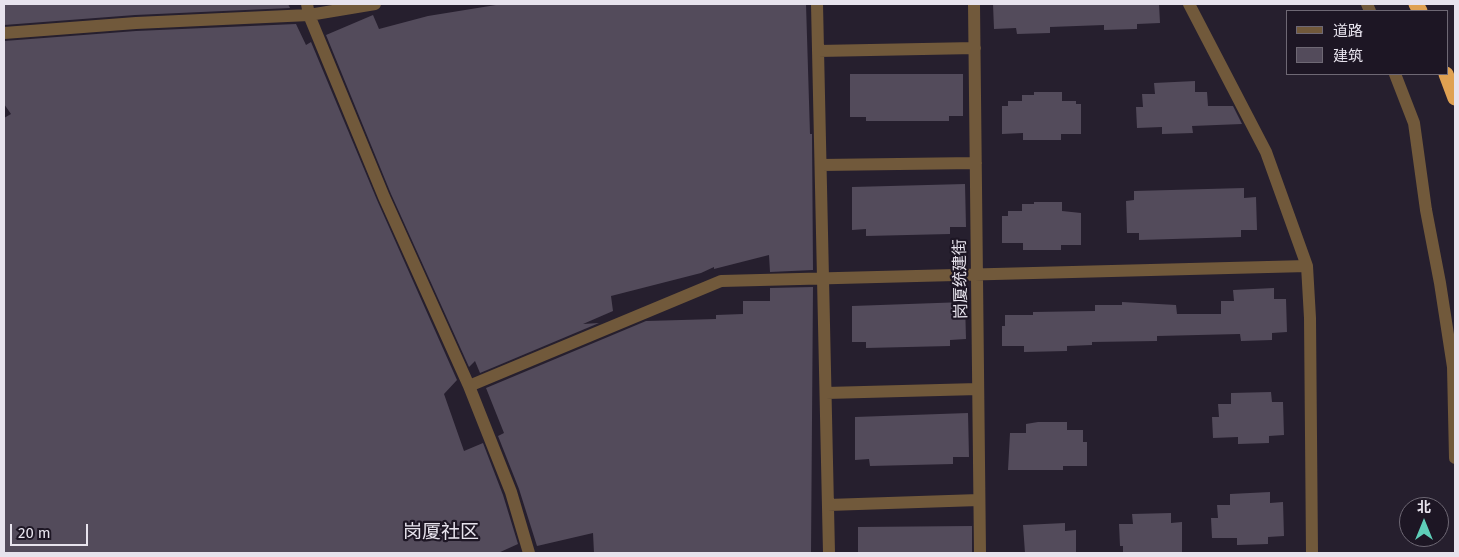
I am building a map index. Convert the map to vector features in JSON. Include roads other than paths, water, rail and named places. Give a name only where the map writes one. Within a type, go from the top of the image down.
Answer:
[{"type":"highway","points":[[1446,75],[1455,98]]},
{"type":"street","points":[[4,33],[375,4]]},
{"type":"street","points":[[817,4],[829,553]]},
{"type":"street","name":"岗厦统建街","points":[[974,4],[980,553]]},
{"type":"street","points":[[1189,4],[1266,152],[1307,266],[1310,318],[1312,553]]},
{"type":"street","points":[[308,10],[384,197],[469,386],[511,492],[529,553]]},
{"type":"street","points":[[818,51],[975,48]]},
{"type":"street","points":[[1395,75],[1414,123],[1426,210],[1440,283],[1453,367],[1455,458]]},
{"type":"street","points":[[820,165],[976,163]]},
{"type":"street","points":[[469,386],[721,281],[1307,266]]},
{"type":"street","points":[[826,393],[978,388]]},
{"type":"street","points":[[828,505],[979,500]]},
{"type":"district","name":"岗厦社区","points":[[441,533]]}]
